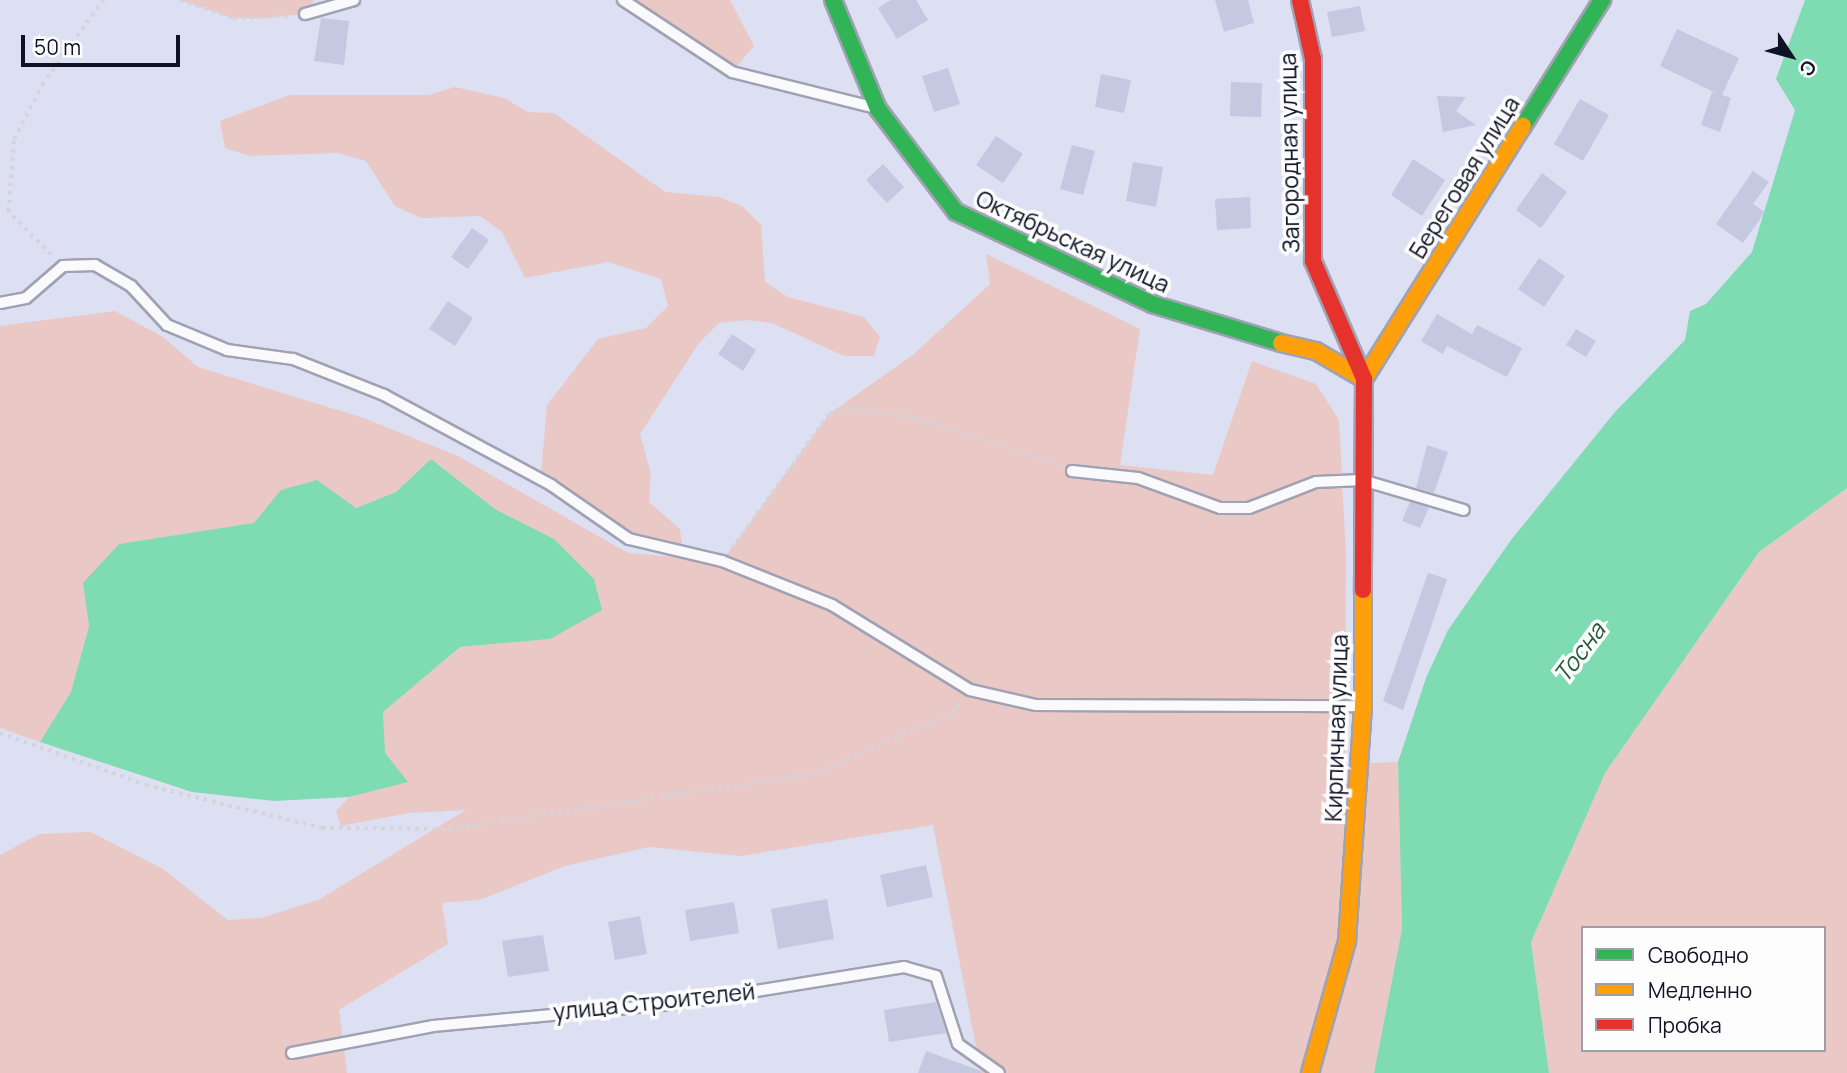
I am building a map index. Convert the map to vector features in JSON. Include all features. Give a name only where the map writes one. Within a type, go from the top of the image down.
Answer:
[{"type":"street","name":"Октябрьская улица","points":[[833,0],[878,109],[956,212],[1152,304],[1218,328],[1316,351],[1364,379]]},
{"type":"street","name":"Загородная улица","points":[[1300,0],[1313,59],[1313,261],[1339,333],[1364,379]]},
{"type":"street","name":"Береговая улица","points":[[1364,379],[1602,0]]},
{"type":"street","name":"Кирпичная улица","points":[[1310,1073],[1347,941],[1363,706],[1364,379]]},
{"type":"lane","points":[[305,14],[355,0]]},
{"type":"lane","points":[[623,0],[732,72],[878,109]]},
{"type":"lane","points":[[0,303],[26,298],[63,266],[95,265],[131,286],[167,324],[227,351],[293,359],[396,400],[551,485],[629,538],[722,561],[832,605],[970,690],[1036,705],[1363,706]]},
{"type":"lane","points":[[1072,471],[1138,478],[1220,508],[1249,508],[1316,482],[1362,480],[1464,510]]},
{"type":"lane","name":"улица Строителей","points":[[292,1053],[433,1026],[682,1003],[904,967],[936,976],[958,1044],[999,1073]]},
{"type":"path","points":[[63,266],[8,212],[14,139],[42,85],[103,0]]},
{"type":"path","points":[[180,0],[233,18],[305,14]]},
{"type":"path","points":[[722,561],[829,414],[847,409],[912,416],[1072,471]]},
{"type":"path","points":[[0,733],[146,785],[323,828],[449,829],[808,775],[952,714],[970,690]]},
{"type":"shaded area","points":[[180,0],[314,0],[305,14],[233,18]]},
{"type":"shaded area","points":[[624,0],[730,0],[754,46],[732,72]]},
{"type":"shaded area","points":[[455,87],[504,98],[528,112],[554,113],[665,192],[719,197],[742,206],[761,225],[765,282],[788,297],[864,317],[880,337],[874,356],[844,356],[772,323],[746,320],[719,323],[699,343],[640,434],[651,474],[649,502],[680,529],[683,552],[636,534],[541,474],[547,405],[598,339],[646,328],[668,306],[661,279],[608,262],[525,278],[502,232],[480,216],[421,218],[395,206],[366,161],[338,153],[250,156],[225,148],[220,121],[289,95],[429,95]]},
{"type":"shaded area","points":[[986,254],[1140,329],[1120,465],[1213,475],[1252,361],[1316,384],[1339,420],[1346,557],[1345,764],[1398,762],[1402,929],[1374,1073],[981,1073],[933,825],[741,856],[649,847],[565,866],[479,900],[442,903],[448,944],[339,1010],[347,1073],[0,1073],[0,855],[39,834],[91,832],[163,869],[228,920],[261,918],[318,900],[466,810],[409,813],[341,826],[336,811],[349,797],[407,782],[384,753],[383,712],[460,647],[550,639],[554,539],[495,509],[431,459],[396,492],[356,508],[281,491],[255,523],[119,544],[84,583],[89,626],[71,692],[40,742],[0,728],[0,326],[115,311],[163,337],[198,367],[364,418],[458,456],[628,553],[722,561],[829,414],[914,354],[990,284]]},
{"type":"shaded area","points":[[1847,488],[1847,1073],[1549,1073],[1531,942],[1605,773],[1759,552]]},
{"type":"water","name":"Тосна","points":[[1805,0],[1847,0],[1847,488],[1759,552],[1605,773],[1531,942],[1549,1073],[1374,1073],[1402,929],[1398,762],[1426,678],[1448,630],[1511,540],[1615,412],[1685,340],[1690,311],[1706,304],[1752,252],[1795,110],[1776,79]]},
{"type":"water","points":[[431,459],[495,509],[554,539],[594,579],[602,610],[550,639],[460,647],[383,712],[385,753],[408,782],[349,797],[274,801],[192,792],[40,742],[71,692],[89,626],[83,583],[119,544],[254,523],[281,490],[317,480],[356,508],[396,492]]},
{"type":"building","points":[[891,0],[916,0],[928,20],[897,39],[878,8]]},
{"type":"building","points":[[1215,0],[1248,0],[1254,23],[1224,32]]},
{"type":"building","points":[[1360,6],[1365,31],[1332,37],[1327,12]]},
{"type":"building","points":[[321,18],[349,21],[344,65],[314,61]]},
{"type":"building","points":[[1677,29],[1739,58],[1722,95],[1731,98],[1720,132],[1701,125],[1712,92],[1718,94],[1660,66]]},
{"type":"building","points":[[948,68],[960,104],[934,112],[922,76]]},
{"type":"building","points":[[1101,74],[1131,80],[1124,113],[1095,107]]},
{"type":"building","points":[[1231,82],[1262,83],[1261,117],[1230,116]]},
{"type":"building","points":[[1437,96],[1466,97],[1456,111],[1476,125],[1443,132]]},
{"type":"building","points":[[1580,99],[1609,115],[1583,161],[1554,144]]},
{"type":"building","points":[[996,136],[1023,154],[1003,183],[976,165]]},
{"type":"building","points":[[1072,145],[1095,151],[1083,195],[1060,189]]},
{"type":"building","points":[[1413,159],[1445,180],[1422,216],[1391,195]]},
{"type":"building","points":[[1133,162],[1163,167],[1156,207],[1126,201]]},
{"type":"building","points":[[883,164],[904,187],[887,203],[866,180]]},
{"type":"building","points":[[1753,171],[1769,182],[1753,204],[1765,212],[1743,243],[1716,224]]},
{"type":"building","points":[[1542,173],[1567,192],[1541,228],[1516,210]]},
{"type":"building","points":[[1250,197],[1251,228],[1217,230],[1215,199]]},
{"type":"building","points":[[472,228],[489,240],[468,269],[451,257]]},
{"type":"building","points":[[1539,258],[1565,276],[1544,307],[1518,289]]},
{"type":"building","points":[[448,301],[473,318],[455,346],[429,329]]},
{"type":"building","points":[[1437,314],[1472,334],[1477,325],[1522,348],[1507,377],[1447,346],[1443,354],[1421,341]]},
{"type":"building","points":[[1576,329],[1596,341],[1586,357],[1566,345]]},
{"type":"building","points":[[732,334],[756,350],[743,371],[718,354]]},
{"type":"building","points":[[1427,445],[1448,452],[1434,493],[1416,488]]},
{"type":"building","points":[[1410,502],[1429,508],[1420,528],[1402,521]]},
{"type":"building","points":[[1428,573],[1447,579],[1403,710],[1383,701]]},
{"type":"building","points":[[926,865],[933,897],[887,907],[880,875]]},
{"type":"building","points":[[827,899],[834,939],[778,949],[771,909]]},
{"type":"building","points":[[734,902],[739,933],[690,941],[685,910]]},
{"type":"building","points":[[640,916],[647,954],[615,960],[608,922]]},
{"type":"building","points":[[543,935],[549,971],[508,977],[502,941]]},
{"type":"building","points":[[936,1002],[946,1033],[889,1042],[884,1010]]},
{"type":"building","points":[[926,1051],[981,1071],[981,1073],[918,1073]]},
{"type":"traffic: fast","points":[[833,0],[878,109],[956,212],[1152,304],[1281,343]]},
{"type":"traffic: fast","points":[[1523,126],[1602,0]]},
{"type":"traffic: slow","points":[[1364,379],[1523,126]]},
{"type":"traffic: slow","points":[[1281,343],[1316,351],[1362,378]]},
{"type":"traffic: slow","points":[[1310,1073],[1347,941],[1363,706],[1363,590]]},
{"type":"traffic: jam","points":[[1300,0],[1313,59],[1313,261],[1364,379],[1363,590]]}]
